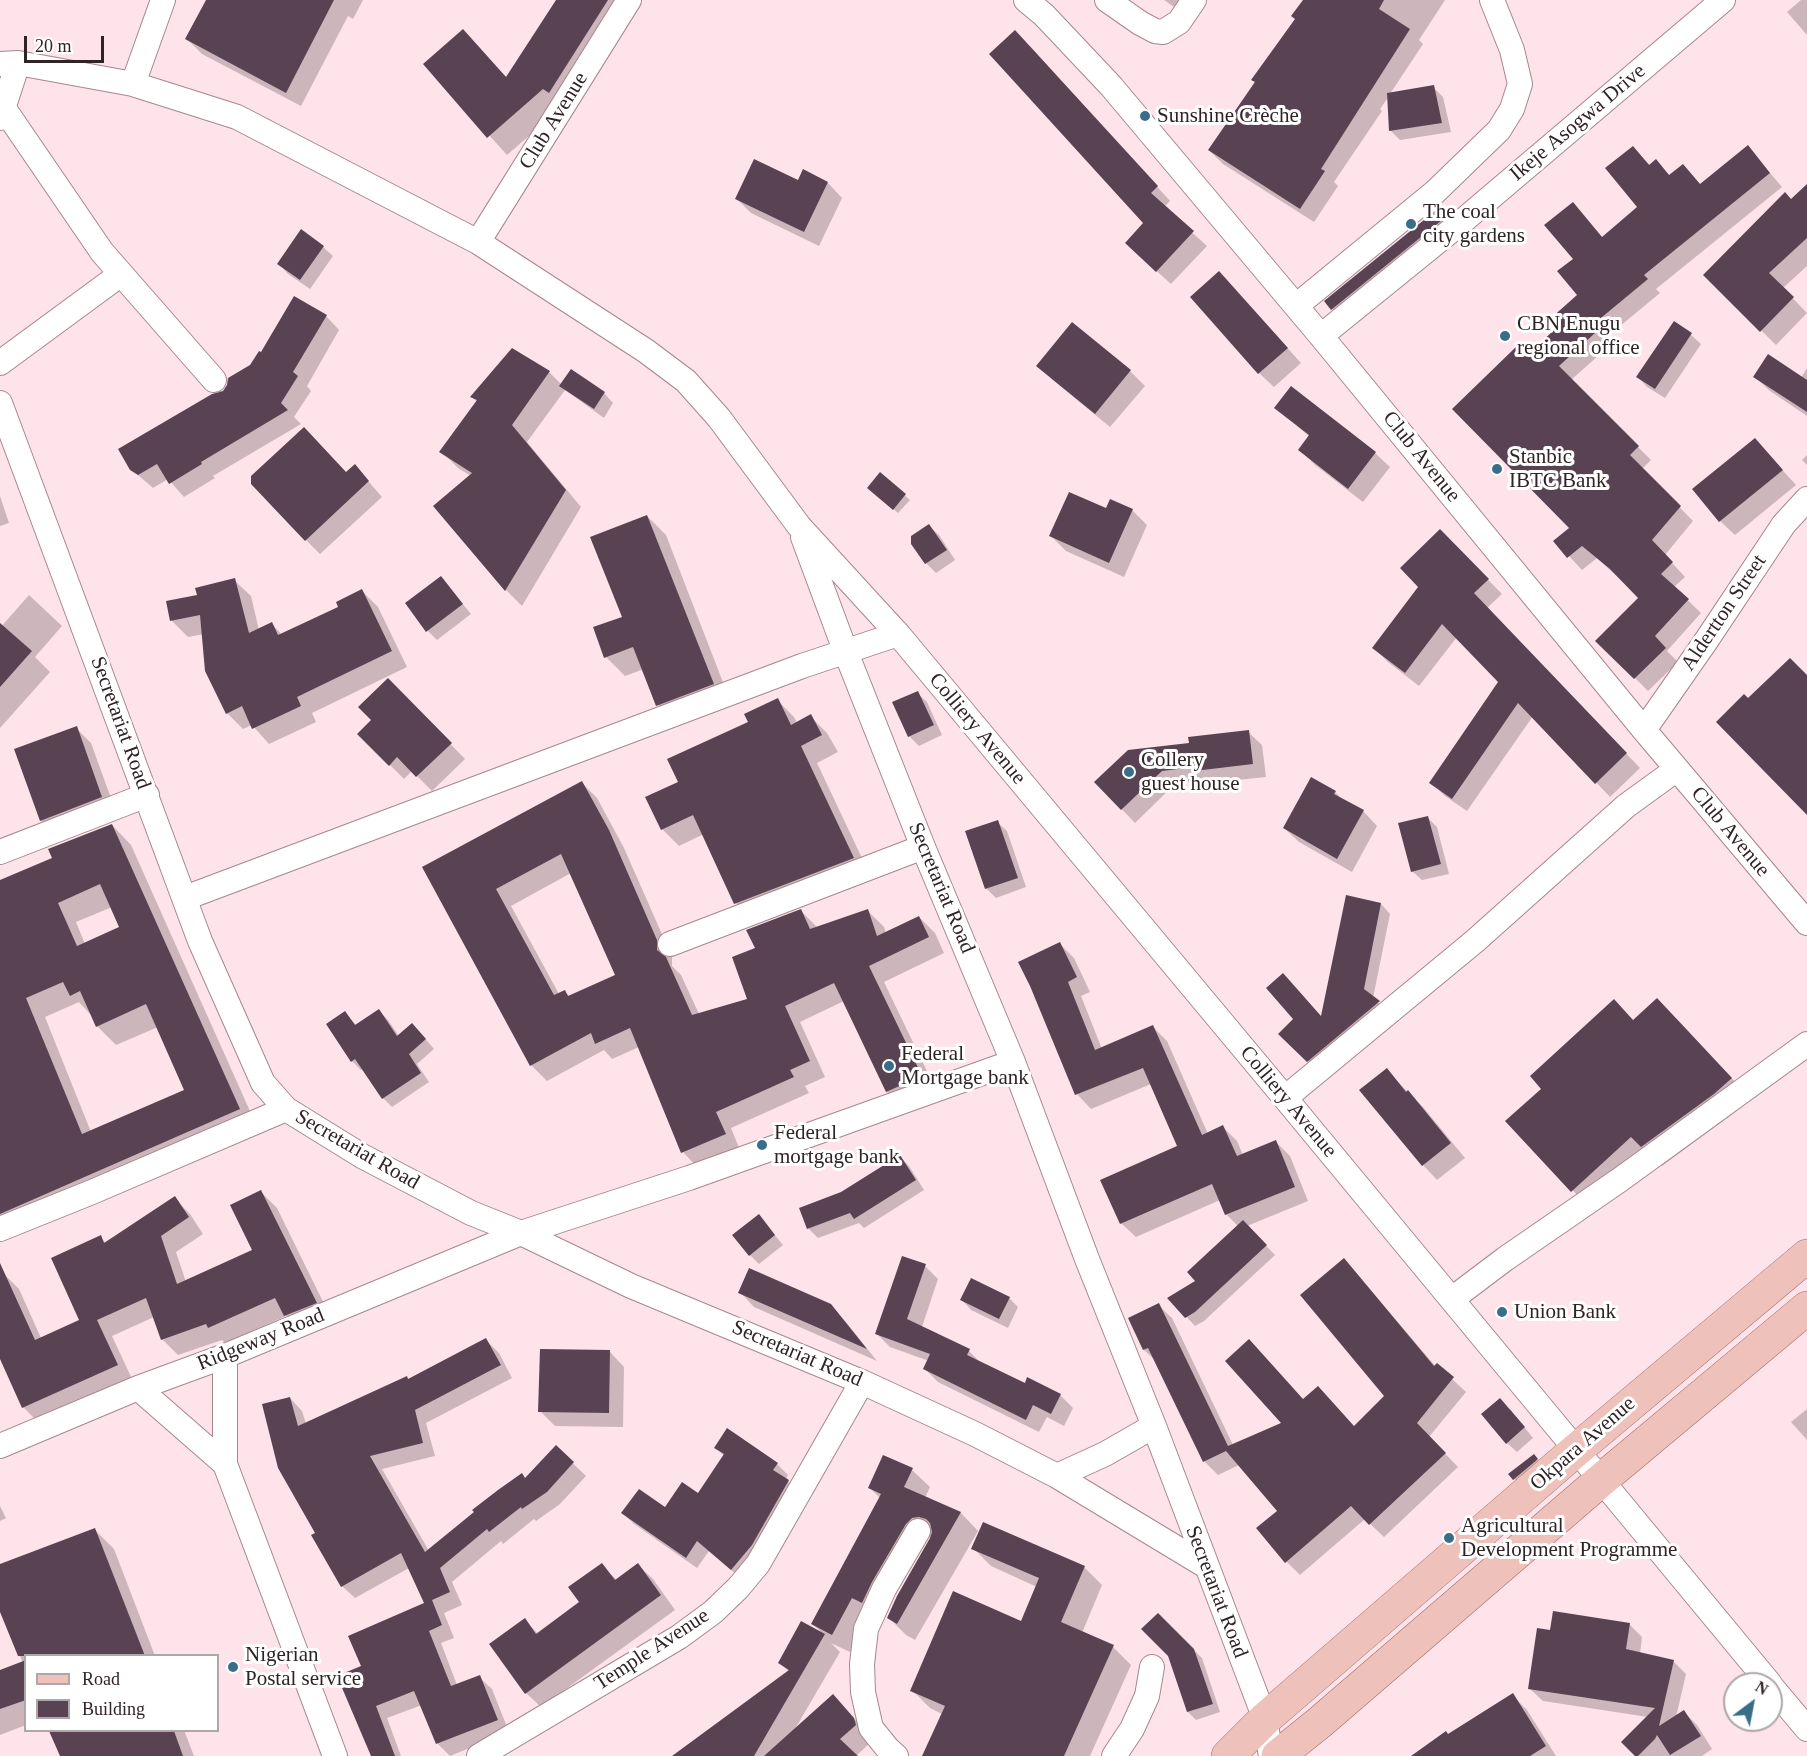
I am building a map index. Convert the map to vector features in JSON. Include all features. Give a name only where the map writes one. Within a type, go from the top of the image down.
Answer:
[{"type":"main road","name":"Okpara Avenue","points":[[1228,1756],[1265,1719],[1575,1450],[1807,1256]]},
{"type":"main road","name":"Okpara Avenue","points":[[1278,1756],[1807,1308]]},
{"type":"street","points":[[133,84],[163,0]]},
{"type":"street","name":"Club Avenue","points":[[478,242],[629,0]]},
{"type":"street","name":"Club Avenue","points":[[1026,0],[1044,15],[1111,86],[1321,336],[1644,730],[1807,922]]},
{"type":"street","points":[[1107,0],[1140,23],[1155,31],[1163,32],[1179,22],[1194,0]]},
{"type":"street","points":[[1296,306],[1435,192],[1499,130],[1512,109],[1520,84],[1512,50],[1492,0]]},
{"type":"street","name":"Ikeje Asogwa Drive","points":[[1321,336],[1458,225],[1723,0]]},
{"type":"street","points":[[214,380],[102,252],[2,112],[9,63],[133,84],[237,117],[478,242],[646,351],[686,381],[719,418],[799,526]]},
{"type":"street","points":[[0,363],[121,274]]},
{"type":"street","name":"Secretariat Road","points":[[0,404],[200,941],[262,1083],[286,1109],[362,1156],[471,1213],[521,1233],[631,1286],[862,1382],[975,1434],[1057,1476],[1206,1566]]},
{"type":"street","name":"Aldertton Street","points":[[1644,730],[1784,524],[1807,500]]},
{"type":"street","name":"Colliery Avenue","points":[[799,526],[898,634],[1759,1672]]},
{"type":"street","name":"Secretariat Road","points":[[799,526],[845,650],[923,847],[1013,1062],[1154,1426],[1265,1719],[1271,1756]]},
{"type":"street","points":[[185,898],[845,650],[898,634]]},
{"type":"street","points":[[1285,1098],[1475,941],[1626,806],[1677,769]]},
{"type":"street","points":[[0,852],[147,795]]},
{"type":"street","points":[[670,944],[923,847]]},
{"type":"street","points":[[1452,1299],[1504,1259],[1621,1179],[1807,1044]]},
{"type":"street","name":"Ridgeway Road","points":[[0,1446],[138,1388],[225,1356],[521,1233],[689,1178],[1013,1062]]},
{"type":"street","points":[[0,1229],[286,1109]]},
{"type":"street","points":[[225,1356],[225,1464],[335,1756]]},
{"type":"street","name":"Temple Avenue","points":[[479,1756],[679,1637],[713,1612],[738,1588],[758,1564],[862,1382]]},
{"type":"street","points":[[138,1388],[225,1464]]},
{"type":"street","points":[[1057,1476],[1105,1454],[1154,1426]]},
{"type":"street","points":[[896,1756],[871,1728],[863,1692],[862,1664],[866,1629],[884,1590],[918,1530]]},
{"type":"street","points":[[1114,1756],[1132,1729],[1147,1696],[1152,1667]]},
{"type":"street","name":"Colliery Avenue","points":[[1783,1700],[1807,1729]]},
{"type":"building","points":[[206,0],[334,0],[286,93],[185,39]]},
{"type":"building","points":[[556,0],[608,0],[549,93],[543,89],[487,138],[423,64],[463,29],[506,77]]},
{"type":"building","points":[[1303,0],[1384,0],[1379,9],[1410,29],[1321,169],[1325,171],[1300,209],[1208,150],[1255,82],[1251,80],[1295,19],[1291,16]]},
{"type":"building","points":[[1015,30],[1158,186],[1151,193],[1194,231],[1156,272],[1125,243],[1143,223],[989,54]]},
{"type":"building","points":[[1434,85],[1442,123],[1389,131],[1387,93]]},
{"type":"building","points":[[1748,145],[1770,173],[1644,275],[1648,279],[1590,327],[1595,333],[1559,366],[1639,446],[1630,455],[1681,506],[1652,540],[1673,562],[1661,574],[1689,599],[1655,636],[1666,648],[1634,679],[1595,641],[1638,598],[1610,569],[1582,546],[1567,558],[1553,541],[1569,528],[1452,409],[1519,344],[1529,354],[1557,327],[1550,319],[1577,295],[1557,271],[1573,259],[1544,225],[1573,202],[1602,237],[1637,207],[1605,168],[1633,146],[1649,165],[1656,159],[1669,175],[1683,164],[1700,184]]},
{"type":"building","points":[[754,159],[798,180],[803,169],[828,182],[804,232],[735,199]]},
{"type":"building","points":[[1807,184],[1807,238],[1769,273],[1794,297],[1760,332],[1703,275],[1785,192],[1791,199]]},
{"type":"building","points":[[1435,211],[1442,220],[1331,310],[1324,301]]},
{"type":"building","points":[[301,229],[324,246],[300,280],[277,264]]},
{"type":"building","points":[[1219,271],[1288,348],[1258,374],[1190,297]]},
{"type":"building","points":[[294,296],[327,315],[293,372],[298,376],[281,403],[288,410],[169,484],[157,464],[138,475],[130,470],[118,449],[212,394],[223,391],[228,378],[250,365],[259,351],[261,352]]},
{"type":"building","points":[[1674,321],[1692,333],[1655,389],[1636,377]]},
{"type":"building","points":[[1072,322],[1131,370],[1095,414],[1036,366]]},
{"type":"building","points":[[512,348],[550,371],[512,425],[566,490],[505,591],[433,506],[472,473],[439,452],[477,400],[470,397]]},
{"type":"building","points":[[1768,354],[1807,380],[1807,412],[1753,377]]},
{"type":"building","points":[[571,369],[605,392],[594,409],[559,386]]},
{"type":"building","points":[[1291,386],[1376,452],[1348,489],[1298,450],[1309,435],[1274,408]]},
{"type":"building","points":[[304,427],[346,472],[355,464],[369,481],[305,541],[251,484],[251,476]]},
{"type":"building","points":[[1755,438],[1783,470],[1719,522],[1692,489]]},
{"type":"building","points":[[880,472],[906,494],[893,510],[867,488]]},
{"type":"building","points":[[1069,492],[1106,508],[1110,499],[1133,509],[1109,563],[1049,536]]},
{"type":"building","points":[[647,515],[714,684],[656,706],[633,647],[604,658],[593,627],[622,617],[590,537]]},
{"type":"building","points":[[929,524],[947,550],[925,564],[911,544],[911,536]]},
{"type":"building","points":[[1440,529],[1489,579],[1474,593],[1627,753],[1595,784],[1518,703],[1452,799],[1429,783],[1498,682],[1442,624],[1405,673],[1372,648],[1418,587],[1400,568]]},
{"type":"building","points":[[441,576],[463,604],[426,632],[405,603]]},
{"type":"building","points":[[235,578],[249,633],[272,622],[278,635],[338,607],[336,602],[362,589],[392,651],[297,697],[301,706],[252,729],[242,706],[226,714],[205,671],[200,615],[170,621],[166,601],[197,595],[195,588]]},
{"type":"building","points":[[0,623],[32,651],[0,687]]},
{"type":"building","points":[[1790,658],[1807,675],[1807,815],[1716,722],[1744,694],[1748,698]]},
{"type":"building","points":[[388,678],[452,743],[416,777],[397,757],[389,766],[357,734],[371,720],[358,707]]},
{"type":"building","points":[[918,691],[934,725],[908,737],[892,702]]},
{"type":"building","points":[[778,698],[791,725],[811,714],[822,735],[801,746],[854,858],[734,904],[693,815],[661,830],[645,797],[678,782],[667,759],[748,722],[744,714]]},
{"type":"building","points":[[77,726],[102,797],[40,821],[14,749]]},
{"type":"building","points":[[1249,730],[1253,764],[1194,771],[1194,767],[1162,771],[1121,810],[1094,782],[1128,750],[1189,743],[1188,737]]},
{"type":"building","points":[[1311,777],[1336,791],[1334,794],[1364,810],[1337,859],[1283,828]]},
{"type":"building","points":[[582,781],[609,830],[657,940],[657,950],[666,957],[692,1015],[747,999],[732,957],[755,948],[746,930],[801,909],[810,929],[868,909],[877,936],[919,916],[929,937],[869,966],[922,1076],[886,1092],[834,983],[785,1006],[810,1061],[790,1070],[794,1077],[716,1112],[726,1134],[681,1153],[630,1028],[595,1044],[591,1033],[530,1066],[422,867]],"holes":[[[561,854],[615,975],[568,996],[565,990],[554,995],[496,889]]]},
{"type":"building","points":[[1428,816],[1441,864],[1411,872],[1398,823]]},
{"type":"building","points":[[998,820],[1018,878],[985,889],[965,831]]},
{"type":"building","points":[[112,824],[240,1109],[0,1214],[0,880],[52,858],[48,849]],"holes":[[[100,884],[119,927],[77,946],[58,903]],[[63,982],[70,996],[80,991],[96,1027],[146,1004],[184,1090],[82,1134],[26,998]]]},
{"type":"building","points":[[1346,895],[1381,903],[1364,989],[1380,1001],[1307,1062],[1278,1034],[1293,1019],[1266,988],[1283,973],[1321,1016]]},
{"type":"building","points":[[1060,942],[1077,977],[1068,982],[1095,1050],[1153,1025],[1202,1135],[1223,1125],[1237,1156],[1276,1140],[1295,1187],[1225,1215],[1212,1184],[1120,1224],[1100,1180],[1177,1146],[1143,1068],[1075,1095],[1018,962]]},
{"type":"building","points":[[1657,998],[1732,1078],[1714,1094],[1641,1147],[1631,1137],[1571,1192],[1505,1121],[1541,1089],[1530,1076],[1614,999],[1633,1020]]},
{"type":"building","points":[[379,1009],[397,1036],[412,1023],[426,1039],[409,1054],[421,1073],[382,1099],[355,1059],[351,1062],[326,1024],[345,1011],[355,1025]]},
{"type":"building","points":[[1387,1068],[1451,1143],[1422,1166],[1359,1090]]},
{"type":"building","points":[[900,1155],[916,1180],[854,1219],[850,1213],[807,1229],[799,1208],[841,1192]]},
{"type":"building","points":[[261,1190],[317,1303],[284,1316],[275,1298],[208,1328],[206,1324],[161,1340],[146,1298],[97,1320],[118,1365],[22,1408],[0,1359],[0,1263],[35,1340],[79,1320],[51,1258],[101,1235],[104,1243],[175,1196],[189,1217],[161,1236],[177,1284],[252,1250],[230,1205]]},
{"type":"building","points":[[759,1214],[775,1235],[749,1256],[732,1235]]},
{"type":"building","points":[[1243,1220],[1267,1245],[1195,1312],[1185,1318],[1167,1298],[1195,1281],[1187,1272]]},
{"type":"building","points":[[902,1256],[926,1264],[907,1319],[970,1349],[967,1355],[1025,1383],[1027,1377],[1061,1394],[1051,1414],[1033,1405],[1026,1420],[923,1369],[930,1354],[875,1334]]},
{"type":"building","points":[[1344,1258],[1434,1366],[1437,1363],[1454,1377],[1417,1423],[1446,1453],[1369,1525],[1351,1506],[1285,1563],[1256,1528],[1277,1511],[1226,1451],[1203,1462],[1148,1348],[1143,1350],[1128,1318],[1159,1303],[1228,1446],[1281,1423],[1225,1361],[1249,1339],[1303,1399],[1318,1386],[1354,1426],[1384,1396],[1300,1295]]},
{"type":"building","points":[[749,1268],[831,1304],[867,1349],[738,1293]]},
{"type":"building","points":[[971,1278],[1010,1297],[999,1319],[960,1300]]},
{"type":"building","points":[[486,1338],[501,1365],[415,1410],[423,1443],[370,1456],[425,1552],[498,1490],[522,1473],[525,1478],[556,1445],[574,1462],[547,1492],[522,1509],[521,1507],[489,1532],[487,1529],[440,1568],[450,1592],[432,1600],[442,1625],[429,1631],[451,1686],[480,1675],[498,1720],[436,1744],[414,1691],[376,1706],[395,1756],[371,1756],[337,1676],[361,1666],[348,1636],[424,1603],[401,1553],[341,1587],[311,1535],[315,1533],[278,1468],[262,1404],[290,1397],[298,1426],[407,1376],[408,1379]]},
{"type":"building","points":[[540,1349],[610,1350],[609,1413],[538,1412]]},
{"type":"building","points":[[1500,1398],[1525,1427],[1506,1444],[1481,1414]]},
{"type":"building","points":[[727,1428],[778,1463],[773,1470],[789,1480],[752,1545],[731,1570],[697,1541],[686,1558],[621,1513],[639,1489],[665,1507],[682,1482],[698,1493],[724,1454],[714,1448]]},
{"type":"building","points":[[1534,1454],[1538,1459],[1513,1480],[1508,1474]]},
{"type":"building","points":[[883,1455],[913,1468],[904,1487],[961,1512],[897,1624],[887,1618],[932,1532],[930,1523],[919,1517],[912,1518],[906,1524],[862,1603],[852,1598],[832,1635],[811,1624],[881,1494],[868,1488]]},
{"type":"building","points":[[983,1522],[1085,1566],[1061,1622],[1114,1645],[1064,1756],[922,1756],[945,1706],[910,1691],[953,1591],[1021,1621],[1039,1578],[971,1549]]},
{"type":"building","points":[[95,1528],[144,1654],[24,1654],[24,1656],[18,1656],[0,1612],[0,1564]]},
{"type":"building","points":[[602,1563],[615,1580],[638,1563],[661,1595],[525,1694],[489,1644],[525,1618],[536,1634],[579,1602],[568,1587]]},
{"type":"building","points":[[1553,1611],[1630,1623],[1626,1649],[1674,1660],[1659,1726],[1684,1710],[1701,1736],[1670,1755],[1657,1735],[1638,1756],[1635,1756],[1621,1742],[1655,1708],[1528,1689],[1537,1628],[1550,1630]]},
{"type":"building","points":[[1158,1613],[1194,1649],[1213,1704],[1187,1712],[1168,1656],[1141,1629]]},
{"type":"building","points":[[801,1621],[825,1634],[754,1756],[672,1756],[789,1670],[778,1663]]},
{"type":"building","points":[[24,1661],[24,1701],[0,1709],[0,1670]]},
{"type":"building","points":[[1513,1693],[1546,1746],[1530,1756],[1411,1756],[1446,1731],[1448,1734]]},
{"type":"building","points":[[833,1694],[854,1718],[856,1725],[840,1739],[858,1756],[764,1756]]},
{"type":"building","points":[[49,1732],[174,1732],[183,1756],[60,1756]]},
{"type":"place","name":"Sunshine Crèche","points":[[1145,116]]},
{"type":"place","name":"The coal city gardens","points":[[1411,224]]},
{"type":"place","name":"CBN Enugu regional office","points":[[1505,336]]},
{"type":"place","name":"Stanbic IBTC Bank","points":[[1497,469]]},
{"type":"place","name":"Collery guest house","points":[[1129,772]]},
{"type":"place","name":"Federal Mortgage bank","points":[[889,1066]]},
{"type":"place","name":"Federal mortgage bank","points":[[762,1145]]},
{"type":"place","name":"Union Bank","points":[[1502,1312]]},
{"type":"place","name":"Agricultural Development Programme","points":[[1449,1538]]},
{"type":"place","name":"Nigerian Postal service","points":[[233,1667]]}]
